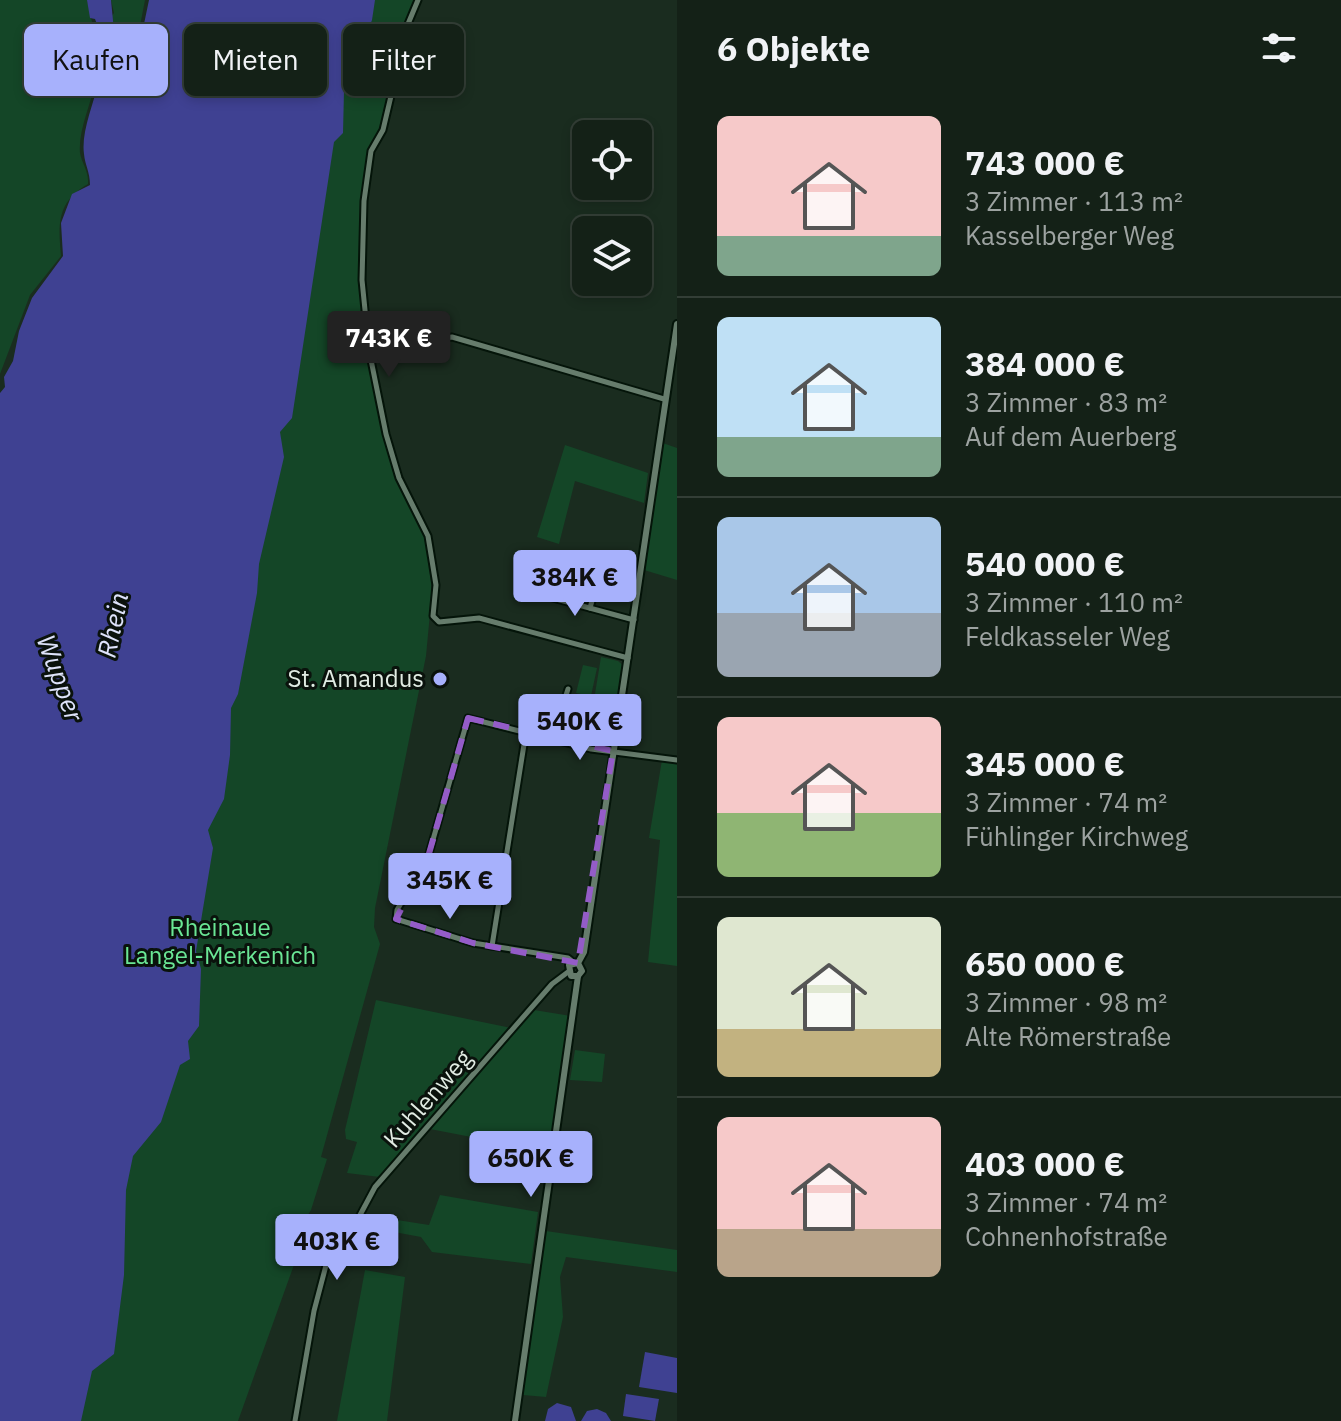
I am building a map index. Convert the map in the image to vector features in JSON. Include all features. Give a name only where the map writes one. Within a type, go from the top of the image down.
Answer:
[{"type":"street","points":[[418,0],[408,24],[386,121],[371,151],[366,187],[362,280],[369,350],[395,467],[428,536],[436,585],[435,620],[445,622],[479,618],[628,658]]},
{"type":"street","points":[[578,976],[568,972],[584,952],[677,324]]},
{"type":"street","points":[[369,350],[452,337],[664,399]]},
{"type":"street","points":[[545,595],[551,573],[596,586],[590,608]]},
{"type":"street","points":[[523,590],[634,620]]},
{"type":"street","points":[[552,739],[568,689]]},
{"type":"street","points":[[515,1421],[578,976],[582,971],[568,958],[492,946],[396,919],[397,910],[428,857],[468,718],[552,739],[677,760]]},
{"type":"street","points":[[492,946],[526,732]]},
{"type":"street","name":"Kuhlenweg","points":[[295,1421],[327,1257],[352,1230],[375,1187],[552,984],[568,972]]},
{"type":"highlighted area","points":[[468,718],[613,751],[578,963],[473,943],[396,919],[428,857]]},
{"type":"green space","points":[[0,0],[87,0],[92,24],[24,24],[24,96],[92,96],[81,136],[80,153],[88,184],[65,206],[60,223],[61,256],[30,295],[0,374]]},
{"type":"green space","points":[[111,0],[145,0],[140,24],[112,24],[110,18],[114,13]]},
{"type":"green space","name":"Rheinaue Langel-Merkenich","points":[[259,0],[417,0],[410,24],[343,24],[343,96],[391,96],[382,129],[370,148],[361,281],[369,359],[394,477],[426,537],[432,592],[426,656],[375,908],[374,927],[380,944],[321,1157],[327,1159],[311,1210],[299,1229],[295,1262],[238,1421],[0,1421],[242,96],[327,96],[327,24],[255,24]]},
{"type":"green space","points":[[660,442],[677,448],[677,580],[644,570]]},
{"type":"green space","points":[[565,445],[648,473],[644,503],[575,481],[559,544],[537,537]]},
{"type":"green space","points":[[601,657],[618,661],[625,667],[610,749],[556,737],[569,694],[594,700]]},
{"type":"green space","points":[[583,665],[597,668],[591,696],[576,693]]},
{"type":"green space","points":[[662,760],[677,763],[677,966],[648,962],[660,840],[649,838]]},
{"type":"green space","points":[[376,1000],[511,1028],[380,1177],[347,1173],[357,1142],[346,1139],[345,1130]]},
{"type":"green space","points":[[534,1010],[571,1016],[549,1152],[430,1129]]},
{"type":"green space","points":[[575,1050],[605,1054],[602,1082],[570,1080]]},
{"type":"green space","points":[[440,1195],[538,1212],[531,1264],[432,1252],[421,1237],[362,1226],[365,1215],[429,1225]]},
{"type":"green space","points":[[546,1231],[677,1250],[677,1272],[566,1257],[560,1277],[563,1317],[546,1397],[523,1395]]},
{"type":"green space","points":[[365,1270],[405,1277],[387,1421],[337,1421]]},
{"type":"water","points":[[87,0],[111,0],[113,24],[97,24],[95,19],[90,18]]},
{"type":"water","points":[[149,0],[375,0],[370,24],[343,24],[343,133],[334,142],[292,418],[280,432],[284,457],[259,564],[257,593],[238,694],[231,708],[230,755],[224,799],[208,830],[213,848],[196,951],[201,969],[199,1026],[188,1041],[190,1059],[180,1065],[161,1122],[133,1156],[126,1190],[124,1275],[114,1354],[92,1371],[81,1421],[0,1421],[0,393],[5,387],[4,377],[13,361],[19,331],[32,298],[63,256],[61,223],[72,194],[90,185],[84,154],[86,128],[95,96],[168,96],[168,24],[144,24]]},
{"type":"water","points":[[645,1352],[677,1358],[677,1393],[639,1387]]},
{"type":"water","points":[[626,1394],[659,1399],[655,1421],[623,1416]]},
{"type":"water","points":[[557,1403],[571,1407],[576,1421],[545,1421],[548,1409]]},
{"type":"water","points":[[597,1409],[606,1413],[611,1421],[581,1421],[587,1411]]},
{"type":"place","name":"St. Amandus","points":[[440,679]]},
{"type":"water label","name":"Rhein","points":[[113,625]]},
{"type":"water label","name":"Wupper","points":[[60,678]]}]
